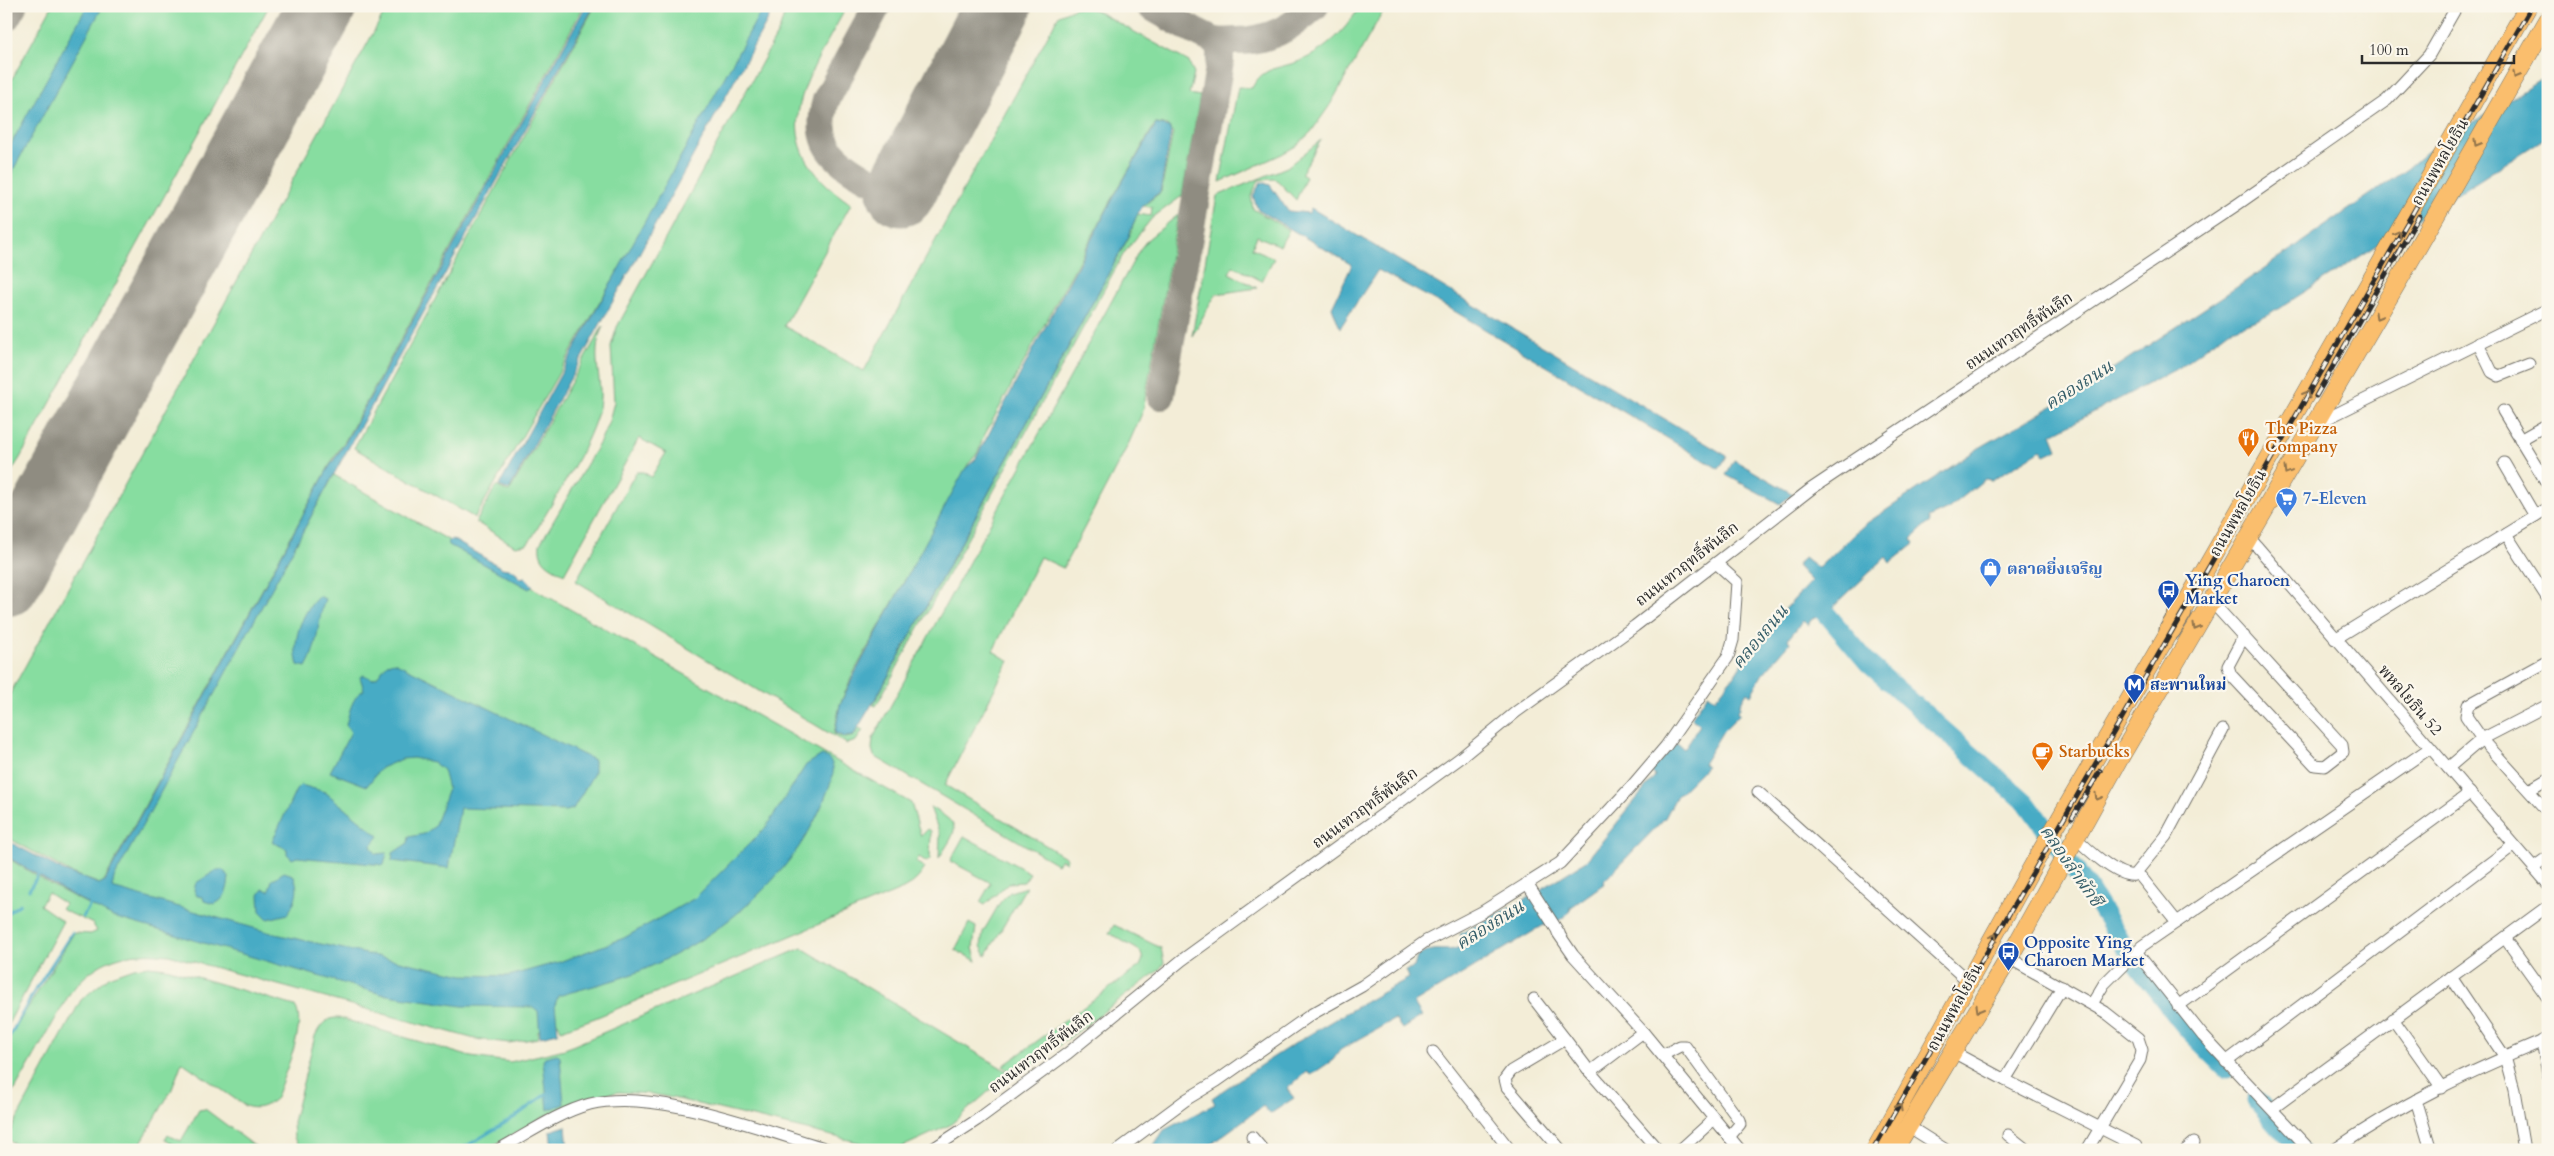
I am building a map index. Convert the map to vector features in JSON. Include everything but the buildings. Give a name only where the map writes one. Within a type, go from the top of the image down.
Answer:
[{"type":"main road","name":"ถนนพหลโยธิน","points":[[1875,1150],[2044,845],[2467,116],[2528,6]]},
{"type":"main road","name":"ถนนพหลโยธิน","points":[[1894,1150],[2008,958],[2072,842],[2248,536],[2548,20]]},
{"type":"main road","points":[[1936,1041],[1942,1050],[1953,1052]]},
{"type":"street","name":"ถนนเทวฤทธิ์พันลึก","points":[[931,1150],[977,1120],[1068,1053],[1182,960],[1459,759],[1516,712],[1634,626],[1811,490],[2238,204],[2387,100],[2430,55],[2457,6]]},
{"type":"street","points":[[2314,424],[2548,309]]},
{"type":"street","points":[[2478,343],[2492,372],[2500,376],[2528,364]]},
{"type":"street","points":[[2503,411],[2548,485]]},
{"type":"street","points":[[2520,440],[2548,424]]},
{"type":"street","points":[[2504,463],[2535,516]]},
{"type":"street","points":[[2335,639],[2548,508]]},
{"type":"street","points":[[2506,534],[2548,599]]},
{"type":"street","name":"พหลโยธิน 52","points":[[2248,536],[2548,884]]},
{"type":"street","points":[[1118,1150],[1188,1099],[1217,1081],[1312,1014],[1362,986],[1426,941],[1482,912],[1560,863],[1631,787],[1666,746],[1732,650],[1737,582],[1716,563]]},
{"type":"street","points":[[2211,601],[2244,636],[2342,745],[2343,752],[2325,766],[2315,765],[2228,670],[2244,636]]},
{"type":"street","points":[[2548,661],[2468,705],[2466,716],[2482,739],[2548,812]]},
{"type":"street","points":[[2448,768],[2482,739],[2548,705]]},
{"type":"street","points":[[2072,842],[2126,875],[2134,875],[2166,836],[2223,730]]},
{"type":"street","points":[[2092,1004],[2098,991],[2142,946],[2430,748]]},
{"type":"street","points":[[2528,790],[2548,779]]},
{"type":"street","points":[[1758,792],[1969,982]]},
{"type":"street","points":[[2178,1006],[2470,793]]},
{"type":"street","points":[[2226,1062],[2514,844]]},
{"type":"street","points":[[2534,867],[2548,857]]},
{"type":"street","points":[[2141,877],[2177,922]]},
{"type":"street","points":[[1527,882],[1573,954],[1663,1055],[1740,1150]]},
{"type":"street","points":[[2273,1108],[2548,906]]},
{"type":"street","points":[[2505,938],[2548,998]]},
{"type":"street","points":[[2132,956],[2226,1062],[2273,1108],[2310,1150]]},
{"type":"street","points":[[2008,958],[2092,1004],[2138,1038],[2142,1050],[2140,1060],[2098,1127],[2087,1150]]},
{"type":"street","points":[[2452,976],[2504,1057],[2514,1090],[2524,1150]]},
{"type":"street","points":[[2005,1080],[2062,987]]},
{"type":"street","points":[[1534,999],[1590,1072],[1658,1150]]},
{"type":"street","points":[[2393,1020],[2442,1088]]},
{"type":"street","points":[[1590,1072],[1643,1032]]},
{"type":"street","points":[[1561,1150],[1507,1087],[1505,1079],[1510,1071],[1565,1039]]},
{"type":"street","points":[[2334,1150],[2367,1126],[2416,1100],[2504,1057],[2545,1040],[2548,1074]]},
{"type":"street","points":[[1663,1055],[1680,1046],[1685,1046],[1739,1120],[1740,1124],[1729,1137]]},
{"type":"street","points":[[1433,1052],[1510,1150]]},
{"type":"street","points":[[1953,1052],[2136,1146],[2138,1150]]},
{"type":"street","points":[[2416,1100],[2431,1150]]},
{"type":"street","points":[[498,1150],[565,1113],[592,1104],[636,1101],[677,1106],[830,1150]]},
{"type":"street","points":[[1680,1150],[1714,1119]]},
{"type":"street","points":[[1908,1126],[1946,1150]]},
{"type":"street","points":[[2008,1135],[2027,1150]]},
{"type":"street","points":[[1252,1137],[1263,1150]]},
{"type":"green space","points":[[52,6],[269,6],[20,458],[6,480],[6,90]]},
{"type":"green space","points":[[388,6],[584,6],[345,441],[333,459],[104,881],[100,884],[71,873],[12,840],[6,839],[6,701]]},
{"type":"green space","points":[[595,6],[766,6],[766,15],[475,518],[354,448]]},
{"type":"green space","points":[[787,6],[847,6],[817,60],[806,85],[799,110],[798,134],[805,157],[822,181],[851,204],[784,326],[864,371],[1059,15],[1077,7],[1093,9],[1189,62],[1194,74],[1189,94],[1200,96],[1182,196],[1152,218],[1124,253],[876,706],[873,705],[1130,235],[1137,214],[1151,216],[1152,207],[1143,206],[1161,192],[1173,132],[1167,125],[1155,124],[1116,192],[982,440],[978,452],[967,466],[853,674],[840,704],[834,734],[845,738],[854,736],[859,728],[863,730],[856,741],[847,744],[576,581],[636,472],[643,472],[651,477],[666,453],[639,438],[564,574],[546,563],[540,550],[540,544],[600,442],[609,421],[614,402],[611,346],[617,327],[779,31]]},
{"type":"green space","points":[[1360,6],[1386,6],[1330,105],[1311,132],[1296,146],[1282,154],[1220,182],[1238,87],[1252,88],[1256,81],[1266,72],[1309,57],[1327,45],[1342,31]]},
{"type":"green space","points":[[1321,140],[1301,174],[1306,177],[1296,200],[1276,179],[1259,180],[1251,196],[1253,209],[1289,230],[1280,246],[1257,236],[1252,248],[1274,258],[1262,281],[1233,266],[1229,273],[1257,288],[1216,294],[1192,336],[1217,196],[1287,167]]},
{"type":"green space","points":[[1178,215],[1143,411],[1128,445],[1063,568],[1040,557],[993,651],[1009,661],[945,785],[1067,858],[1066,862],[1061,859],[1057,864],[874,756],[872,749],[873,738],[1140,249],[1148,239]]},
{"type":"green space","points":[[603,326],[597,349],[600,401],[593,428],[586,444],[532,538],[527,544],[515,546],[476,522],[496,486],[509,492]]},
{"type":"green space","points":[[334,475],[911,803],[921,836],[928,829],[931,831],[930,859],[927,862],[919,857],[916,862],[925,868],[923,872],[903,889],[595,1018],[561,1030],[558,1023],[538,1031],[538,1038],[509,1043],[475,1039],[169,955],[140,954],[126,956],[102,964],[80,981],[70,993],[15,1090],[6,1092],[6,1043],[74,933],[91,934],[97,931],[93,924],[61,909],[65,904],[48,893],[40,905],[63,921],[6,1028],[6,857],[53,886],[95,908]]},
{"type":"green space","points":[[930,807],[948,819],[954,828],[950,840],[939,858],[940,835]]},
{"type":"green space","points":[[964,836],[1030,873],[1024,882],[1008,883],[985,905],[980,902],[991,883],[950,861]]},
{"type":"green space","points":[[1026,887],[986,956],[981,946],[983,932],[1001,901],[1010,892]]},
{"type":"green space","points":[[969,923],[976,927],[973,948],[977,961],[955,950]]},
{"type":"green space","points":[[1114,925],[1161,948],[1164,963],[1159,970],[1017,1077],[1003,1066],[1140,966],[1143,959],[1140,951],[1109,933]]},
{"type":"green space","points":[[802,948],[1010,1073],[950,1125],[902,1147],[874,1146],[673,1098],[652,1094],[619,1092],[588,1097],[549,1114],[485,1150],[302,1150],[294,1138],[293,1122],[315,1036],[329,1019],[343,1019],[471,1057],[510,1062],[565,1049]]},
{"type":"green space","points":[[149,966],[166,968],[295,1006],[298,1015],[297,1038],[276,1098],[262,1107],[245,1106],[182,1062],[172,1089],[137,1150],[26,1150],[6,1139],[81,1000],[109,977],[134,968]]},
{"type":"green space","points":[[205,1109],[260,1150],[178,1150],[179,1147],[165,1140],[168,1135],[181,1141],[199,1110]]},
{"type":"water","points":[[87,6],[103,6],[6,183],[6,153]]},
{"type":"water","points":[[586,6],[594,6],[339,465],[114,878],[112,888],[275,934],[463,975],[509,976],[559,962],[624,938],[695,898],[766,827],[806,765],[822,755],[831,761],[833,765],[832,780],[816,819],[800,846],[781,871],[759,894],[736,915],[710,934],[656,964],[621,978],[558,996],[555,1005],[558,1033],[540,1037],[538,1011],[533,1007],[462,1006],[381,994],[113,917],[64,891],[6,856],[6,840],[64,871],[99,884],[105,881],[328,469],[345,443]]},
{"type":"water","points":[[761,11],[769,13],[769,18],[509,490],[499,486]]},
{"type":"water","name":"คลองถนน","points":[[2548,75],[2548,136],[2267,316],[2229,330],[2180,367],[2052,434],[2058,449],[2045,455],[2041,450],[1992,480],[1985,479],[1948,509],[1928,518],[1930,522],[1911,539],[1914,544],[1890,563],[1886,557],[1832,608],[1811,620],[1808,625],[1803,621],[1788,639],[1790,643],[1762,675],[1751,695],[1747,692],[1737,712],[1740,714],[1723,731],[1703,764],[1707,766],[1676,797],[1665,818],[1604,881],[1605,883],[1570,908],[1571,911],[1557,922],[1554,919],[1414,1003],[1422,1016],[1402,1029],[1395,1019],[1340,1050],[1333,1060],[1311,1075],[1306,1072],[1287,1089],[1294,1098],[1270,1114],[1263,1106],[1203,1150],[1147,1150],[1152,1148],[1164,1130],[1215,1104],[1212,1098],[1284,1050],[1333,1020],[1409,978],[1406,970],[1414,967],[1417,957],[1431,950],[1458,948],[1465,944],[1460,934],[1526,899],[1586,861],[1655,776],[1651,771],[1677,743],[1684,749],[1700,725],[1691,718],[1708,694],[1715,699],[1735,674],[1756,641],[1811,581],[1797,566],[1804,557],[1818,568],[1864,525],[1979,448],[2079,391],[2240,285],[2407,169],[2428,151]]},
{"type":"water","points":[[1156,124],[1169,127],[1171,133],[1160,192],[1148,201],[1137,215],[1129,236],[880,691],[853,736],[845,737],[835,733],[840,705],[854,675],[965,469],[975,460],[1116,193]]},
{"type":"water","points":[[1261,182],[1270,185],[1288,211],[1309,213],[1311,208],[1727,456],[1719,469],[1449,308],[1378,270],[1340,328],[1332,307],[1352,265],[1258,210],[1253,196]]},
{"type":"water","points":[[1734,460],[1793,494],[1780,504],[1726,475]]},
{"type":"water","points":[[452,539],[502,568],[514,570],[520,578],[525,577],[533,586],[529,589],[449,545],[448,542]]},
{"type":"water","points":[[319,596],[325,599],[316,642],[306,667],[298,665],[296,656],[297,638],[299,628],[307,611]]},
{"type":"water","points":[[394,662],[594,760],[594,773],[573,809],[566,811],[460,808],[449,868],[392,861],[393,853],[408,843],[409,837],[424,834],[434,827],[448,789],[443,770],[433,762],[413,758],[402,759],[381,768],[367,786],[330,772],[351,732],[346,725],[354,701],[364,690],[360,677],[364,675],[372,679],[377,677],[387,664]]},
{"type":"water","points":[[301,785],[325,792],[379,836],[371,846],[376,854],[387,853],[384,865],[297,857],[292,859],[287,854],[287,849],[272,842],[296,790]]},
{"type":"water","points":[[217,870],[223,870],[229,877],[224,897],[214,904],[204,901],[203,897],[197,896],[194,890],[196,883]]},
{"type":"water","points":[[284,872],[293,875],[295,880],[297,891],[295,900],[288,914],[268,919],[260,911],[259,895],[263,889],[269,891],[272,880]]},
{"type":"water","points":[[557,1054],[560,1057],[564,1104],[548,1110],[543,1061],[545,1057]]},
{"type":"water","points":[[566,1126],[568,1150],[552,1150],[550,1131]]},
{"type":"waterway","name":"คลองลำผักชี","points":[[1818,604],[1869,664],[2028,805],[2087,886],[2129,955],[2186,1028],[2227,1069]]},
{"type":"waterway","points":[[29,890],[38,875]]},
{"type":"waterway","points":[[6,914],[20,904]]},
{"type":"waterway","points":[[83,917],[90,905]]},
{"type":"waterway","points":[[6,1043],[34,992],[72,933]]},
{"type":"waterway","points":[[460,1150],[515,1117],[546,1094]]},
{"type":"waterway","name":"คลองลำผักชี","points":[[2256,1100],[2300,1150]]},
{"type":"taxiway","points":[[6,18],[13,6]]},
{"type":"taxiway","points":[[868,179],[855,172],[836,156],[829,148],[822,127],[826,100],[877,6]]},
{"type":"taxiway","points":[[1150,6],[1216,41],[1259,39],[1269,36],[1288,27],[1315,6]]},
{"type":"taxiway","points":[[1161,396],[1220,62],[1220,48],[1216,41]]},
{"type":"taxiway","points":[[6,533],[28,512],[81,446]]},
{"type":"runway","points":[[6,582],[322,6]]},
{"type":"runway","points":[[901,192],[998,6]]},
{"type":"railway","points":[[1873,1150],[2532,6]]},
{"type":"railway","points":[[2316,396],[2419,216]]},
{"type":"railway","points":[[2072,818],[2100,771]]},
{"type":"place","name":"The Pizza Company","points":[[2249,457]]},
{"type":"place","name":"7-Eleven","points":[[2287,518]]},
{"type":"place","name":"ตลาดยิ่งเจริญ","points":[[1991,588]]},
{"type":"place","name":"Ying Charoen Market","points":[[2169,609]]},
{"type":"place","name":"สะพานใหม่","points":[[2134,704]]},
{"type":"place","name":"Starbucks","points":[[2043,771]]},
{"type":"place","name":"Opposite Ying Charoen Market","points":[[2008,971]]}]
